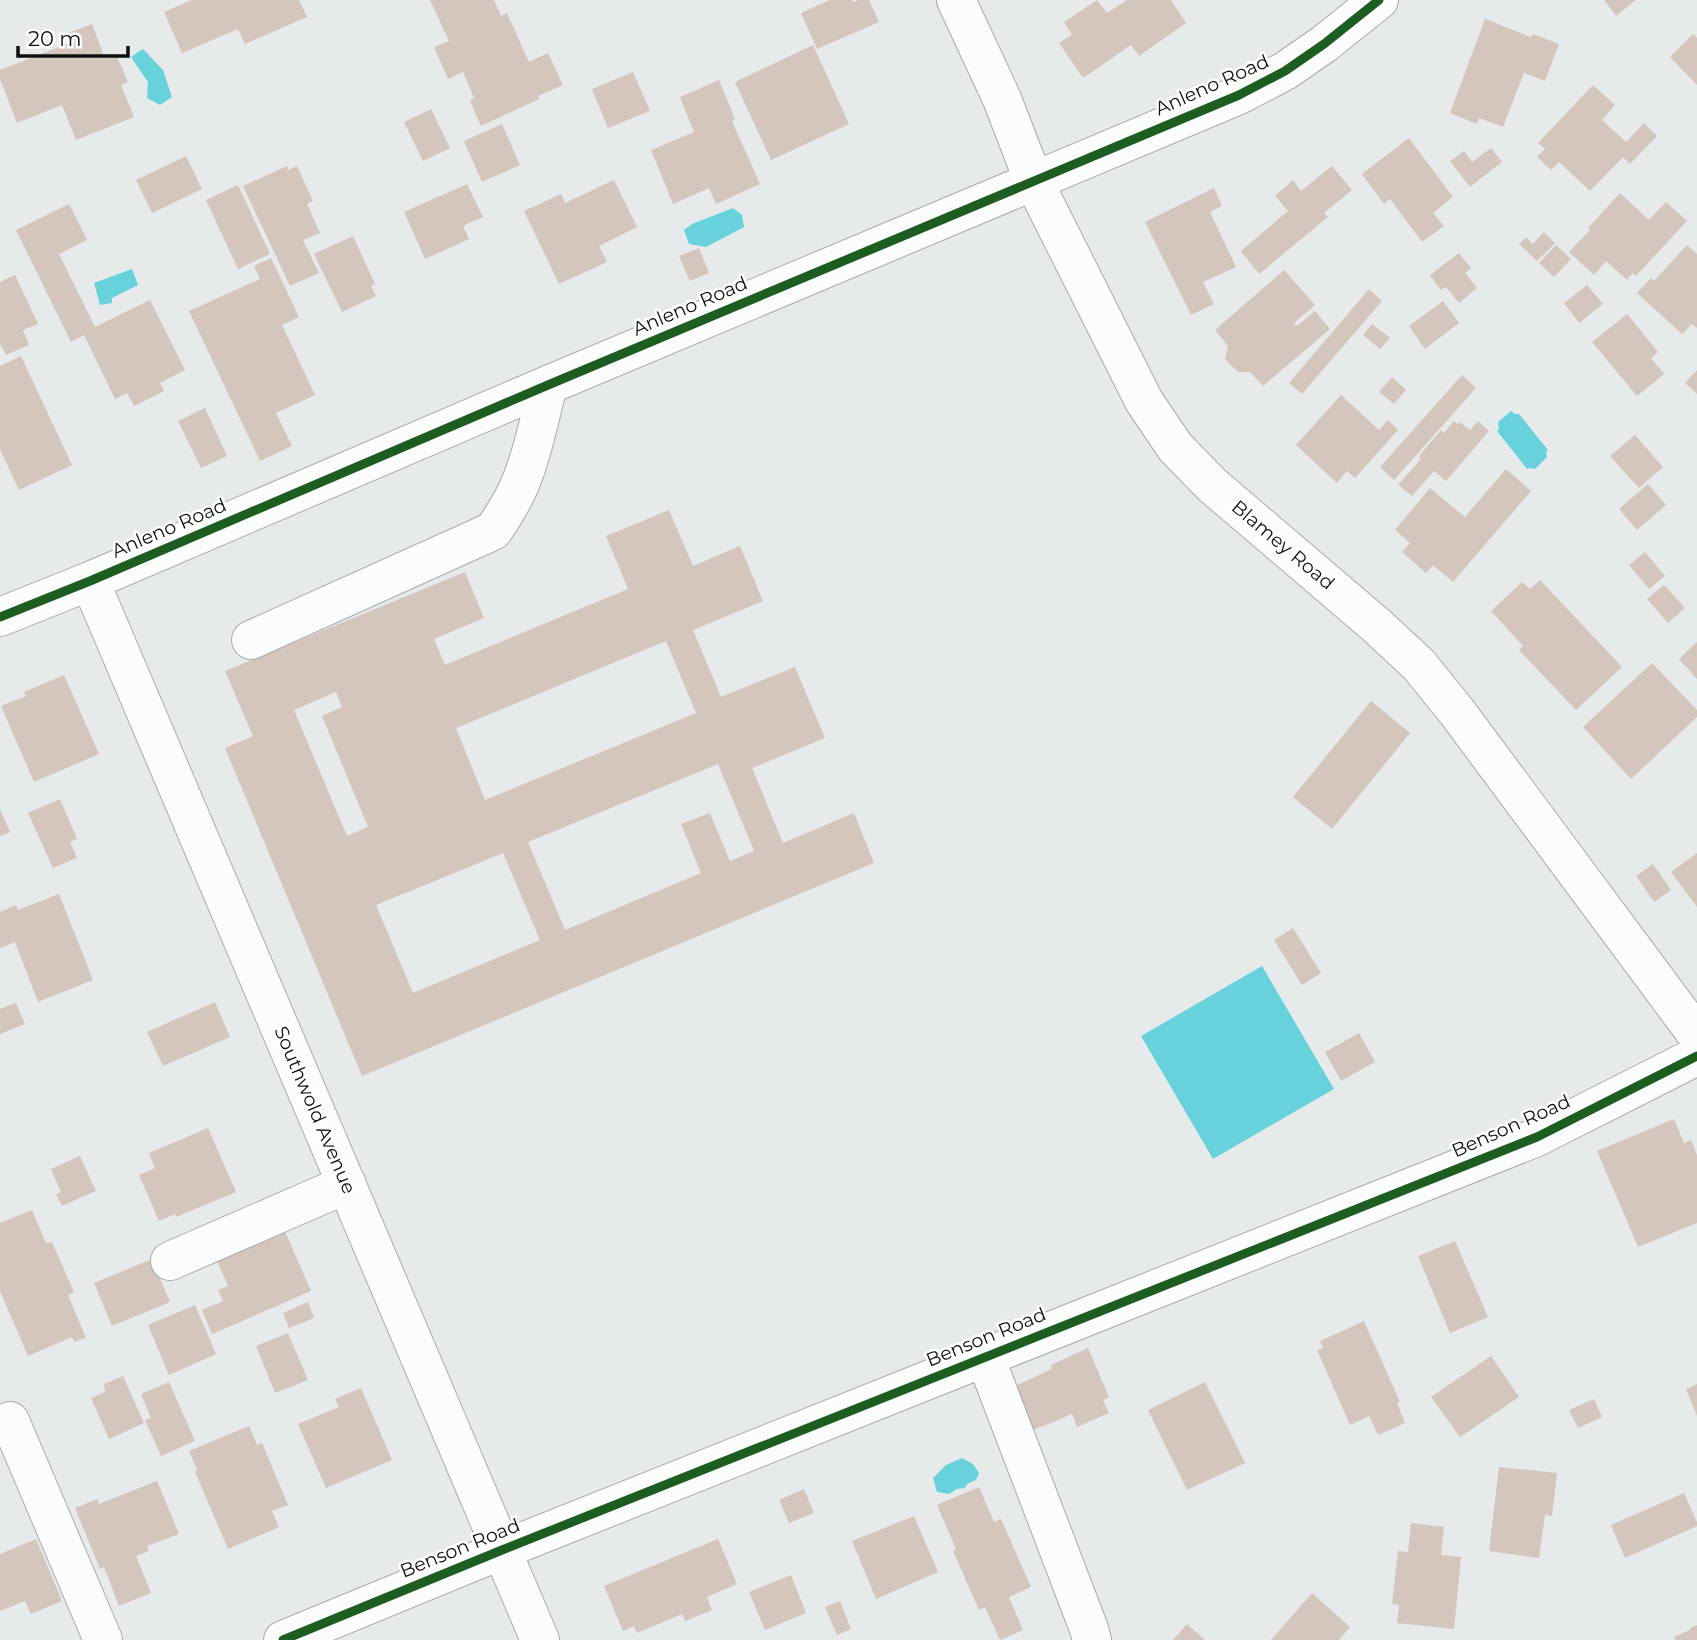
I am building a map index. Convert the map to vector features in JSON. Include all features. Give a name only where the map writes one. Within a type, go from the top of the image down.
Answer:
[{"type":"street","name":"Blamey Road","points":[[956,0],[1002,99],[1034,182],[1144,401],[1175,447],[1212,485],[1377,625],[1419,665],[1457,712],[1697,1035]]},
{"type":"street","name":"Anleno Road","points":[[0,617],[1239,95],[1285,71],[1379,0]]},
{"type":"street","points":[[251,640],[493,531],[522,481],[548,384]]},
{"type":"street","name":"Southwold Avenue","points":[[90,581],[540,1640]]},
{"type":"street","name":"Benson Road","points":[[283,1640],[1537,1137],[1697,1056]]},
{"type":"street","points":[[170,1261],[347,1184]]},
{"type":"street","points":[[985,1357],[1092,1640]]},
{"type":"street","points":[[10,1421],[103,1640]]},
{"type":"water","points":[[143,49],[163,70],[172,97],[160,105],[147,98],[148,82],[131,57]]},
{"type":"water","points":[[733,208],[742,215],[744,227],[706,247],[689,244],[684,230],[692,224]]},
{"type":"water","points":[[132,269],[138,285],[112,298],[112,303],[100,305],[94,283]]},
{"type":"water","points":[[1511,411],[1519,414],[1548,450],[1547,457],[1535,469],[1527,469],[1497,431],[1498,422]]},
{"type":"water","points":[[1262,966],[1334,1089],[1213,1159],[1141,1036]]},
{"type":"water","points":[[962,1458],[973,1464],[979,1473],[976,1480],[949,1494],[937,1492],[933,1478],[946,1465]]},
{"type":"building","points":[[192,0],[299,0],[307,17],[245,44],[238,29],[182,53],[164,12]]},
{"type":"building","points":[[430,0],[494,0],[501,16],[507,13],[529,62],[548,53],[563,85],[481,126],[470,101],[474,98],[463,72],[448,79],[434,47],[449,41]]},
{"type":"building","points":[[830,0],[869,0],[879,22],[817,49],[801,13]]},
{"type":"building","points":[[1097,0],[1107,13],[1127,0],[1171,0],[1186,23],[1139,56],[1131,45],[1083,78],[1059,43],[1072,35],[1064,22]]},
{"type":"building","points":[[1604,0],[1636,0],[1616,16]]},
{"type":"building","points":[[1485,19],[1531,37],[1533,34],[1559,44],[1545,81],[1524,73],[1503,127],[1479,118],[1477,124],[1450,113]]},
{"type":"building","points":[[92,24],[105,59],[116,54],[128,82],[121,85],[134,117],[76,140],[62,105],[17,123],[0,79],[0,70],[72,42],[68,33]]},
{"type":"building","points":[[1693,34],[1697,38],[1697,85],[1670,57]]},
{"type":"building","points":[[813,45],[849,124],[771,160],[735,82]]},
{"type":"building","points":[[633,72],[650,111],[608,128],[592,89]]},
{"type":"building","points":[[719,80],[735,119],[732,121],[760,184],[716,204],[709,188],[673,204],[651,150],[694,132],[680,97]]},
{"type":"building","points":[[1593,85],[1615,105],[1602,120],[1626,142],[1644,123],[1657,136],[1630,164],[1623,157],[1590,191],[1559,162],[1551,170],[1537,157],[1545,149],[1538,143]]},
{"type":"building","points":[[431,109],[450,148],[423,161],[404,122]]},
{"type":"building","points":[[502,124],[520,165],[482,182],[464,141]]},
{"type":"building","points":[[1409,138],[1453,197],[1433,213],[1444,226],[1422,242],[1390,199],[1384,204],[1362,174]]},
{"type":"building","points":[[1491,148],[1502,162],[1470,187],[1450,161],[1464,151],[1472,162]]},
{"type":"building","points":[[186,156],[202,189],[152,213],[136,180]]},
{"type":"building","points":[[287,166],[288,170],[297,166],[313,201],[307,204],[320,233],[303,240],[319,273],[290,286],[243,186]]},
{"type":"building","points":[[1332,166],[1352,190],[1324,213],[1328,217],[1259,274],[1241,251],[1288,211],[1275,196],[1293,180],[1301,191]]},
{"type":"building","points":[[614,180],[637,227],[599,246],[607,262],[559,284],[524,211],[561,194],[565,203]]},
{"type":"building","points":[[467,184],[483,217],[463,226],[469,239],[425,259],[404,212]]},
{"type":"building","points":[[238,185],[270,254],[238,269],[206,200]]},
{"type":"building","points":[[1214,188],[1222,206],[1210,212],[1236,267],[1203,282],[1214,304],[1191,315],[1145,222]]},
{"type":"building","points":[[1620,193],[1649,220],[1666,202],[1687,221],[1636,276],[1633,273],[1627,280],[1606,261],[1594,275],[1569,252]]},
{"type":"building","points":[[69,204],[87,240],[59,254],[95,327],[150,300],[185,370],[160,383],[164,391],[134,406],[127,393],[115,399],[84,335],[71,342],[16,230]]},
{"type":"building","points":[[1544,232],[1555,243],[1537,261],[1519,244],[1526,237],[1533,244]]},
{"type":"building","points":[[353,236],[375,284],[371,286],[376,296],[342,312],[314,254]]},
{"type":"building","points":[[1556,245],[1571,259],[1554,277],[1539,263]]},
{"type":"building","points":[[1687,245],[1697,254],[1697,328],[1692,324],[1682,334],[1637,293],[1651,278],[1654,281]]},
{"type":"building","points":[[699,248],[709,273],[690,281],[679,256]]},
{"type":"building","points":[[1459,253],[1471,268],[1465,273],[1477,288],[1459,303],[1446,287],[1441,290],[1430,275]]},
{"type":"building","points":[[271,258],[299,317],[282,325],[315,395],[276,413],[292,446],[260,461],[189,311],[260,279],[254,266]]},
{"type":"building","points":[[1284,270],[1315,305],[1294,323],[1297,326],[1315,311],[1330,329],[1263,386],[1250,372],[1238,372],[1225,359],[1228,346],[1215,330]]},
{"type":"building","points":[[15,275],[38,324],[23,330],[29,345],[6,355],[0,344],[0,282]]},
{"type":"building","points":[[1587,285],[1603,304],[1579,323],[1564,303]]},
{"type":"building","points":[[1369,289],[1382,301],[1302,394],[1289,383]]},
{"type":"building","points":[[1443,301],[1459,323],[1425,349],[1409,326]]},
{"type":"building","points":[[1627,314],[1658,352],[1651,358],[1664,374],[1637,396],[1592,342]]},
{"type":"building","points":[[1372,324],[1390,338],[1380,349],[1363,335]]},
{"type":"building","points":[[21,356],[72,465],[19,490],[0,449],[0,366]]},
{"type":"building","points":[[1697,370],[1697,394],[1685,383]]},
{"type":"building","points":[[1462,375],[1476,388],[1394,480],[1380,467]]},
{"type":"building","points":[[1392,377],[1406,390],[1394,404],[1379,392]]},
{"type":"building","points":[[1341,395],[1379,430],[1388,420],[1398,430],[1355,478],[1347,471],[1337,483],[1296,445]]},
{"type":"building","points":[[205,408],[227,456],[201,468],[178,421]]},
{"type":"building","points":[[1454,421],[1470,430],[1478,421],[1489,431],[1446,481],[1434,471],[1412,496],[1398,485],[1421,459],[1419,456],[1441,430],[1444,433]]},
{"type":"building","points":[[1635,435],[1663,467],[1639,488],[1610,456]]},
{"type":"building","points":[[1506,469],[1531,491],[1453,582],[1433,565],[1426,573],[1402,552],[1410,543],[1395,530],[1430,488],[1465,517]]},
{"type":"building","points":[[1648,484],[1666,505],[1637,530],[1619,509]]},
{"type":"building","points":[[669,510],[693,566],[740,546],[763,601],[693,630],[721,697],[795,667],[825,738],[752,768],[783,843],[854,813],[874,863],[362,1076],[225,748],[253,736],[225,671],[465,572],[484,618],[434,639],[445,665],[628,589],[606,536]],"holes":[[[666,641],[696,713],[485,800],[456,728]],[[336,692],[342,707],[322,716],[368,827],[347,836],[294,710]],[[718,764],[754,851],[730,861],[710,813],[681,824],[701,873],[565,930],[528,842]],[[503,853],[540,940],[413,993],[376,905]]]},
{"type":"building","points":[[1645,552],[1665,576],[1649,589],[1629,565]]},
{"type":"building","points":[[1540,580],[1622,667],[1576,710],[1519,650],[1523,646],[1491,611],[1522,582],[1530,589]]},
{"type":"building","points":[[1664,585],[1685,608],[1668,623],[1647,599]]},
{"type":"building","points":[[1697,642],[1697,679],[1679,659]]},
{"type":"building","points":[[1652,663],[1697,710],[1697,717],[1631,779],[1583,727]]},
{"type":"building","points":[[64,675],[99,754],[34,782],[1,706],[26,696],[24,692]]},
{"type":"building","points":[[1371,701],[1410,733],[1332,829],[1293,797]]},
{"type":"building","points":[[60,799],[77,839],[70,842],[77,858],[53,868],[28,813]]},
{"type":"building","points":[[0,809],[10,832],[0,836]]},
{"type":"building","points":[[1697,853],[1697,907],[1671,872]]},
{"type":"building","points":[[1653,864],[1671,890],[1654,902],[1636,876]]},
{"type":"building","points":[[59,894],[93,980],[38,1002],[15,942],[0,948],[0,912],[16,905],[18,910]]},
{"type":"building","points":[[1293,928],[1321,973],[1302,985],[1274,940]]},
{"type":"building","points":[[215,1002],[230,1037],[163,1066],[147,1032]]},
{"type":"building","points":[[16,1003],[25,1024],[0,1034],[0,1009]]},
{"type":"building","points":[[1359,1033],[1375,1062],[1341,1081],[1325,1052]]},
{"type":"building","points":[[1674,1119],[1684,1143],[1691,1140],[1697,1155],[1697,1223],[1638,1247],[1597,1151]]},
{"type":"building","points":[[208,1128],[236,1192],[176,1217],[175,1214],[159,1221],[139,1175],[155,1168],[149,1153]]},
{"type":"building","points":[[80,1156],[96,1191],[62,1206],[56,1194],[61,1192],[51,1169]]},
{"type":"building","points":[[32,1210],[46,1243],[52,1242],[74,1292],[68,1295],[86,1338],[74,1342],[72,1337],[28,1356],[0,1291],[0,1223]]},
{"type":"building","points":[[280,1220],[311,1291],[212,1334],[202,1310],[223,1301],[218,1290],[228,1286],[212,1249]]},
{"type":"building","points":[[1455,1241],[1488,1317],[1450,1333],[1418,1256]]},
{"type":"building","points":[[152,1259],[170,1302],[112,1326],[94,1283]]},
{"type":"building","points":[[308,1302],[314,1318],[289,1328],[283,1313]]},
{"type":"building","points":[[195,1305],[216,1354],[169,1375],[148,1325]]},
{"type":"building","points":[[1364,1321],[1400,1402],[1397,1403],[1405,1423],[1378,1435],[1369,1416],[1350,1425],[1317,1350],[1323,1348],[1320,1341]]},
{"type":"building","points":[[288,1333],[308,1380],[275,1393],[256,1346]]},
{"type":"building","points":[[1088,1348],[1109,1397],[1103,1400],[1109,1413],[1077,1427],[1072,1414],[1034,1430],[1015,1386]]},
{"type":"building","points":[[1491,1356],[1519,1397],[1460,1437],[1431,1397]]},
{"type":"building","points":[[123,1376],[144,1423],[109,1439],[91,1398],[105,1392],[104,1384]]},
{"type":"building","points":[[169,1382],[195,1441],[161,1456],[145,1420],[151,1418],[141,1394]]},
{"type":"building","points":[[1205,1382],[1245,1463],[1187,1490],[1148,1410]]},
{"type":"building","points":[[1697,1384],[1697,1416],[1686,1389]]},
{"type":"building","points":[[361,1388],[392,1460],[326,1488],[298,1424],[339,1407],[335,1399]]},
{"type":"building","points":[[1594,1399],[1602,1417],[1578,1428],[1569,1410]]},
{"type":"building","points":[[249,1426],[257,1445],[262,1443],[288,1505],[272,1511],[279,1527],[228,1549],[195,1472],[197,1470],[189,1451]]},
{"type":"building","points":[[1499,1467],[1557,1473],[1552,1516],[1545,1515],[1539,1558],[1489,1551]]},
{"type":"building","points":[[157,1481],[179,1534],[147,1546],[149,1551],[136,1556],[151,1593],[119,1606],[104,1567],[100,1569],[75,1508],[97,1499],[99,1504]]},
{"type":"building","points":[[979,1487],[994,1522],[1001,1519],[1031,1587],[1009,1597],[1023,1630],[1000,1640],[985,1607],[979,1610],[953,1551],[956,1549],[937,1505]]},
{"type":"building","points":[[804,1489],[814,1513],[789,1523],[779,1500]]},
{"type":"building","points":[[1684,1493],[1697,1526],[1625,1558],[1611,1525]]},
{"type":"building","points":[[914,1516],[938,1572],[876,1599],[852,1541]]},
{"type":"building","points":[[1411,1523],[1444,1527],[1441,1555],[1461,1557],[1454,1629],[1397,1623],[1399,1605],[1392,1604],[1398,1551],[1408,1552]]},
{"type":"building","points":[[36,1539],[62,1601],[31,1614],[25,1601],[0,1611],[0,1554]]},
{"type":"building","points":[[718,1539],[737,1584],[707,1597],[712,1610],[685,1621],[682,1614],[637,1633],[634,1626],[623,1631],[604,1586]]},
{"type":"building","points":[[791,1575],[806,1613],[765,1630],[749,1592]]},
{"type":"building","points":[[1312,1593],[1350,1627],[1339,1640],[1271,1640]]},
{"type":"building","points":[[840,1601],[851,1629],[837,1635],[825,1607]]},
{"type":"building","points":[[1187,1624],[1205,1640],[1173,1640]]},
{"type":"building","points":[[1697,1625],[1697,1640],[1676,1640],[1674,1637],[1690,1630]]},
{"type":"cycle path","points":[[0,617],[1239,95],[1285,71],[1379,0]]},
{"type":"cycle path","points":[[283,1640],[1537,1137],[1697,1056]]}]
